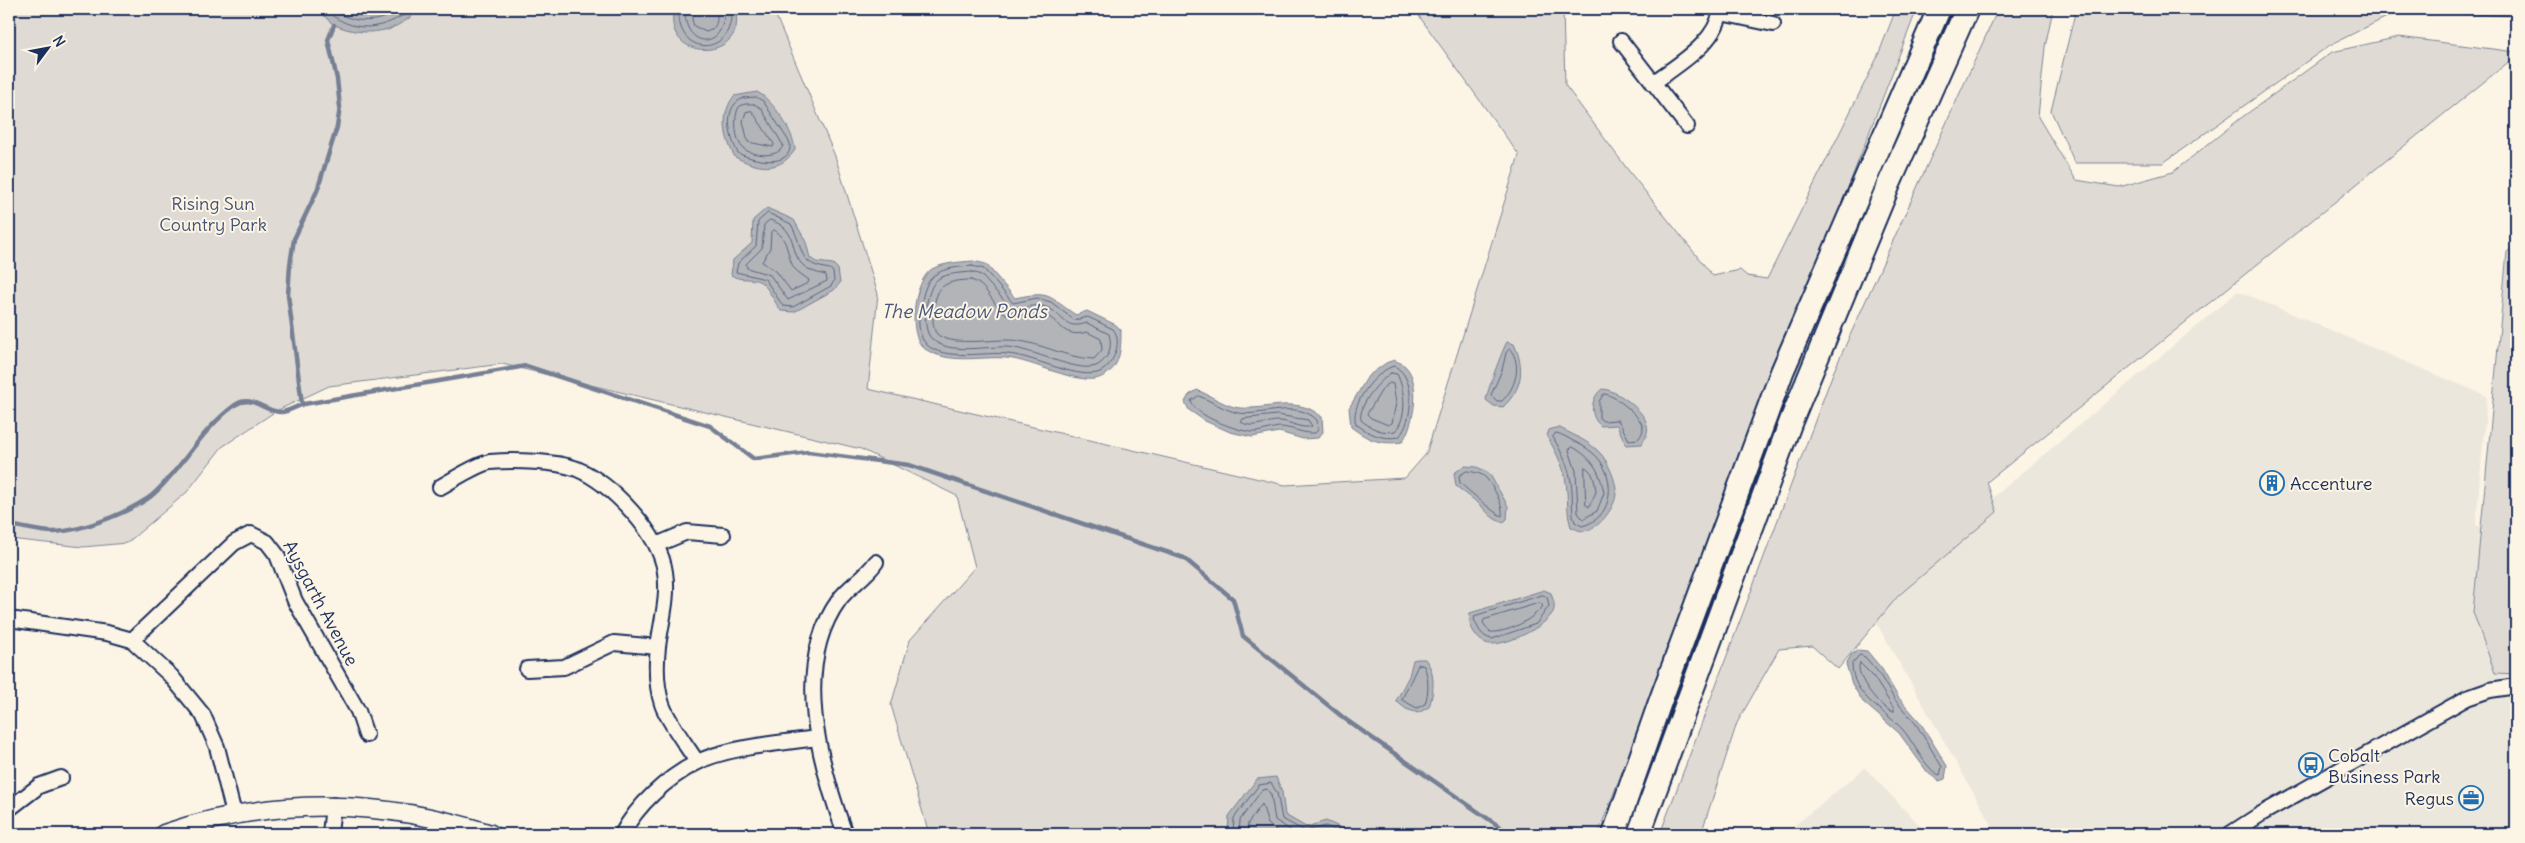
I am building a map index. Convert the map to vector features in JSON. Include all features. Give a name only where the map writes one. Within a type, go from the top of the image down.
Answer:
[{"type":"highway","points":[[1614,834],[1660,702],[1782,372],[1939,9]]},
{"type":"highway","points":[[1639,834],[1791,421],[1889,184],[1967,9]]},
{"type":"street","points":[[1654,83],[1698,48],[1716,26],[1721,11],[1773,24]]},
{"type":"street","points":[[1621,41],[1687,126]]},
{"type":"street","points":[[440,487],[488,462],[532,461],[576,469],[604,486],[631,510],[656,544],[665,572],[665,608],[658,647],[657,672],[662,704],[697,762]]},
{"type":"street","points":[[656,544],[686,532],[723,535]]},
{"type":"street","name":"Aysgarth Avenue","points":[[132,640],[234,543],[251,534],[267,542],[277,555],[295,601],[358,711],[366,735]]},
{"type":"street","points":[[845,834],[830,792],[817,738],[813,671],[822,629],[840,599],[867,575],[876,562]]},
{"type":"street","points":[[9,618],[107,633],[132,640],[171,676],[203,715],[217,747],[234,814]]},
{"type":"street","points":[[527,669],[564,667],[614,643],[658,647]]},
{"type":"street","points":[[2230,834],[2261,814],[2467,698],[2490,690],[2516,686]]},
{"type":"street","points":[[622,834],[627,824],[660,789],[697,762],[726,752],[817,738]]},
{"type":"street","points":[[9,809],[39,786],[62,778]]},
{"type":"street","points":[[330,834],[333,805]]},
{"type":"street","points":[[164,834],[192,824],[234,814],[284,807],[333,805],[384,809],[432,818],[491,834]]},
{"type":"shaded area","points":[[2238,291],[2487,396],[2476,525],[2516,552],[2516,834],[1997,834],[1873,617],[1886,588]]},
{"type":"shaded area","points":[[1865,768],[1928,834],[1784,834]]},
{"type":"green space","name":"Rising Sun Country Park","points":[[9,9],[317,9],[334,25],[389,30],[419,9],[773,9],[835,156],[878,294],[868,389],[1285,485],[1405,478],[1426,454],[1519,155],[1414,9],[1563,9],[1565,85],[1628,170],[1713,276],[1740,270],[1747,276],[1767,279],[1877,58],[1896,9],[1917,9],[1598,834],[929,834],[891,705],[910,640],[975,567],[957,496],[861,449],[502,364],[329,386],[276,411],[222,447],[187,492],[127,543],[83,547],[9,539]]},
{"type":"green space","points":[[1998,9],[2053,9],[2045,47],[2038,117],[2076,180],[2119,187],[2173,172],[2241,118],[2332,52],[2399,37],[2516,52],[2516,56],[1987,482],[1997,512],[1898,596],[1838,669],[1812,646],[1779,649],[1737,723],[1701,834],[1660,834],[1833,373]]},
{"type":"green space","points":[[2076,9],[2516,9],[2516,16],[2399,11],[2330,45],[2163,163],[2075,163],[2051,111]]},
{"type":"green space","points":[[2516,245],[2516,674],[2495,673],[2473,612],[2507,252]]},
{"type":"water","points":[[318,9],[419,9],[411,17],[391,28],[369,32],[346,29],[335,25]]},
{"type":"water","points":[[674,9],[735,9],[736,26],[730,39],[719,47],[705,50],[692,47],[680,40],[674,27]]},
{"type":"water","points":[[757,92],[770,102],[782,117],[794,143],[795,150],[789,157],[782,162],[768,167],[752,164],[735,157],[726,134],[725,118],[734,96]]},
{"type":"water","name":"The Meadow Ponds","points":[[767,208],[794,220],[806,242],[810,258],[816,262],[833,264],[838,269],[840,283],[834,290],[794,312],[781,311],[762,283],[731,275],[733,260],[752,243],[753,220]]},
{"type":"water","name":"The Meadow Ponds","points":[[973,261],[986,264],[1015,298],[1043,295],[1076,315],[1087,311],[1116,325],[1121,330],[1121,344],[1116,364],[1112,370],[1099,378],[1079,378],[1017,360],[1006,358],[965,359],[944,357],[925,349],[919,342],[914,321],[917,296],[921,284],[926,275],[936,267]]},
{"type":"water","points":[[1507,342],[1514,344],[1518,353],[1521,369],[1520,377],[1515,393],[1510,400],[1503,407],[1494,406],[1486,400]]},
{"type":"water","points":[[1394,360],[1403,364],[1410,373],[1415,393],[1413,415],[1406,435],[1402,442],[1388,443],[1369,438],[1351,427],[1349,408],[1368,376],[1386,363]]},
{"type":"water","points":[[1602,389],[1622,397],[1641,413],[1647,428],[1642,444],[1626,445],[1617,425],[1601,426],[1594,418],[1593,402]]},
{"type":"water","points":[[1197,390],[1224,403],[1240,408],[1293,405],[1312,410],[1322,417],[1323,432],[1318,438],[1303,439],[1279,432],[1252,437],[1230,432],[1205,421],[1189,410],[1185,402],[1189,395]]},
{"type":"water","points":[[1560,428],[1592,445],[1602,455],[1610,469],[1616,486],[1615,500],[1609,512],[1594,528],[1581,531],[1571,527],[1565,476],[1547,436],[1549,430]]},
{"type":"water","points":[[1465,466],[1477,467],[1489,473],[1508,506],[1507,519],[1504,522],[1493,518],[1478,503],[1456,486],[1454,473]]},
{"type":"water","points":[[1544,590],[1551,593],[1554,610],[1549,618],[1535,629],[1517,638],[1499,643],[1487,643],[1478,638],[1470,623],[1470,613]]},
{"type":"water","points":[[1858,650],[1867,651],[1882,669],[1898,697],[1920,722],[1947,766],[1945,779],[1939,781],[1928,773],[1899,733],[1863,702],[1852,684],[1846,664],[1851,655]]},
{"type":"water","points":[[1425,659],[1429,664],[1433,682],[1429,707],[1418,713],[1406,709],[1396,701],[1409,676],[1413,660]]},
{"type":"water","points":[[1276,777],[1282,792],[1285,815],[1306,827],[1326,821],[1355,834],[1228,834],[1229,816],[1257,779]]},
{"type":"waterway","points":[[302,404],[288,295],[290,265],[294,239],[317,191],[337,127],[340,107],[337,79],[328,40],[334,25]]},
{"type":"waterway","points":[[9,525],[43,531],[65,531],[102,521],[138,505],[158,490],[210,428],[226,412],[241,402],[253,402],[270,410],[282,412],[304,404],[526,366],[710,426],[754,459],[808,452],[909,465],[1184,558],[1233,599],[1243,636],[1345,719],[1510,834]]},
{"type":"place","name":"Accenture","points":[[2272,483]]},
{"type":"place","name":"Cobalt Business Park","points":[[2311,765]]},
{"type":"place","name":"Regus","points":[[2471,798]]}]
